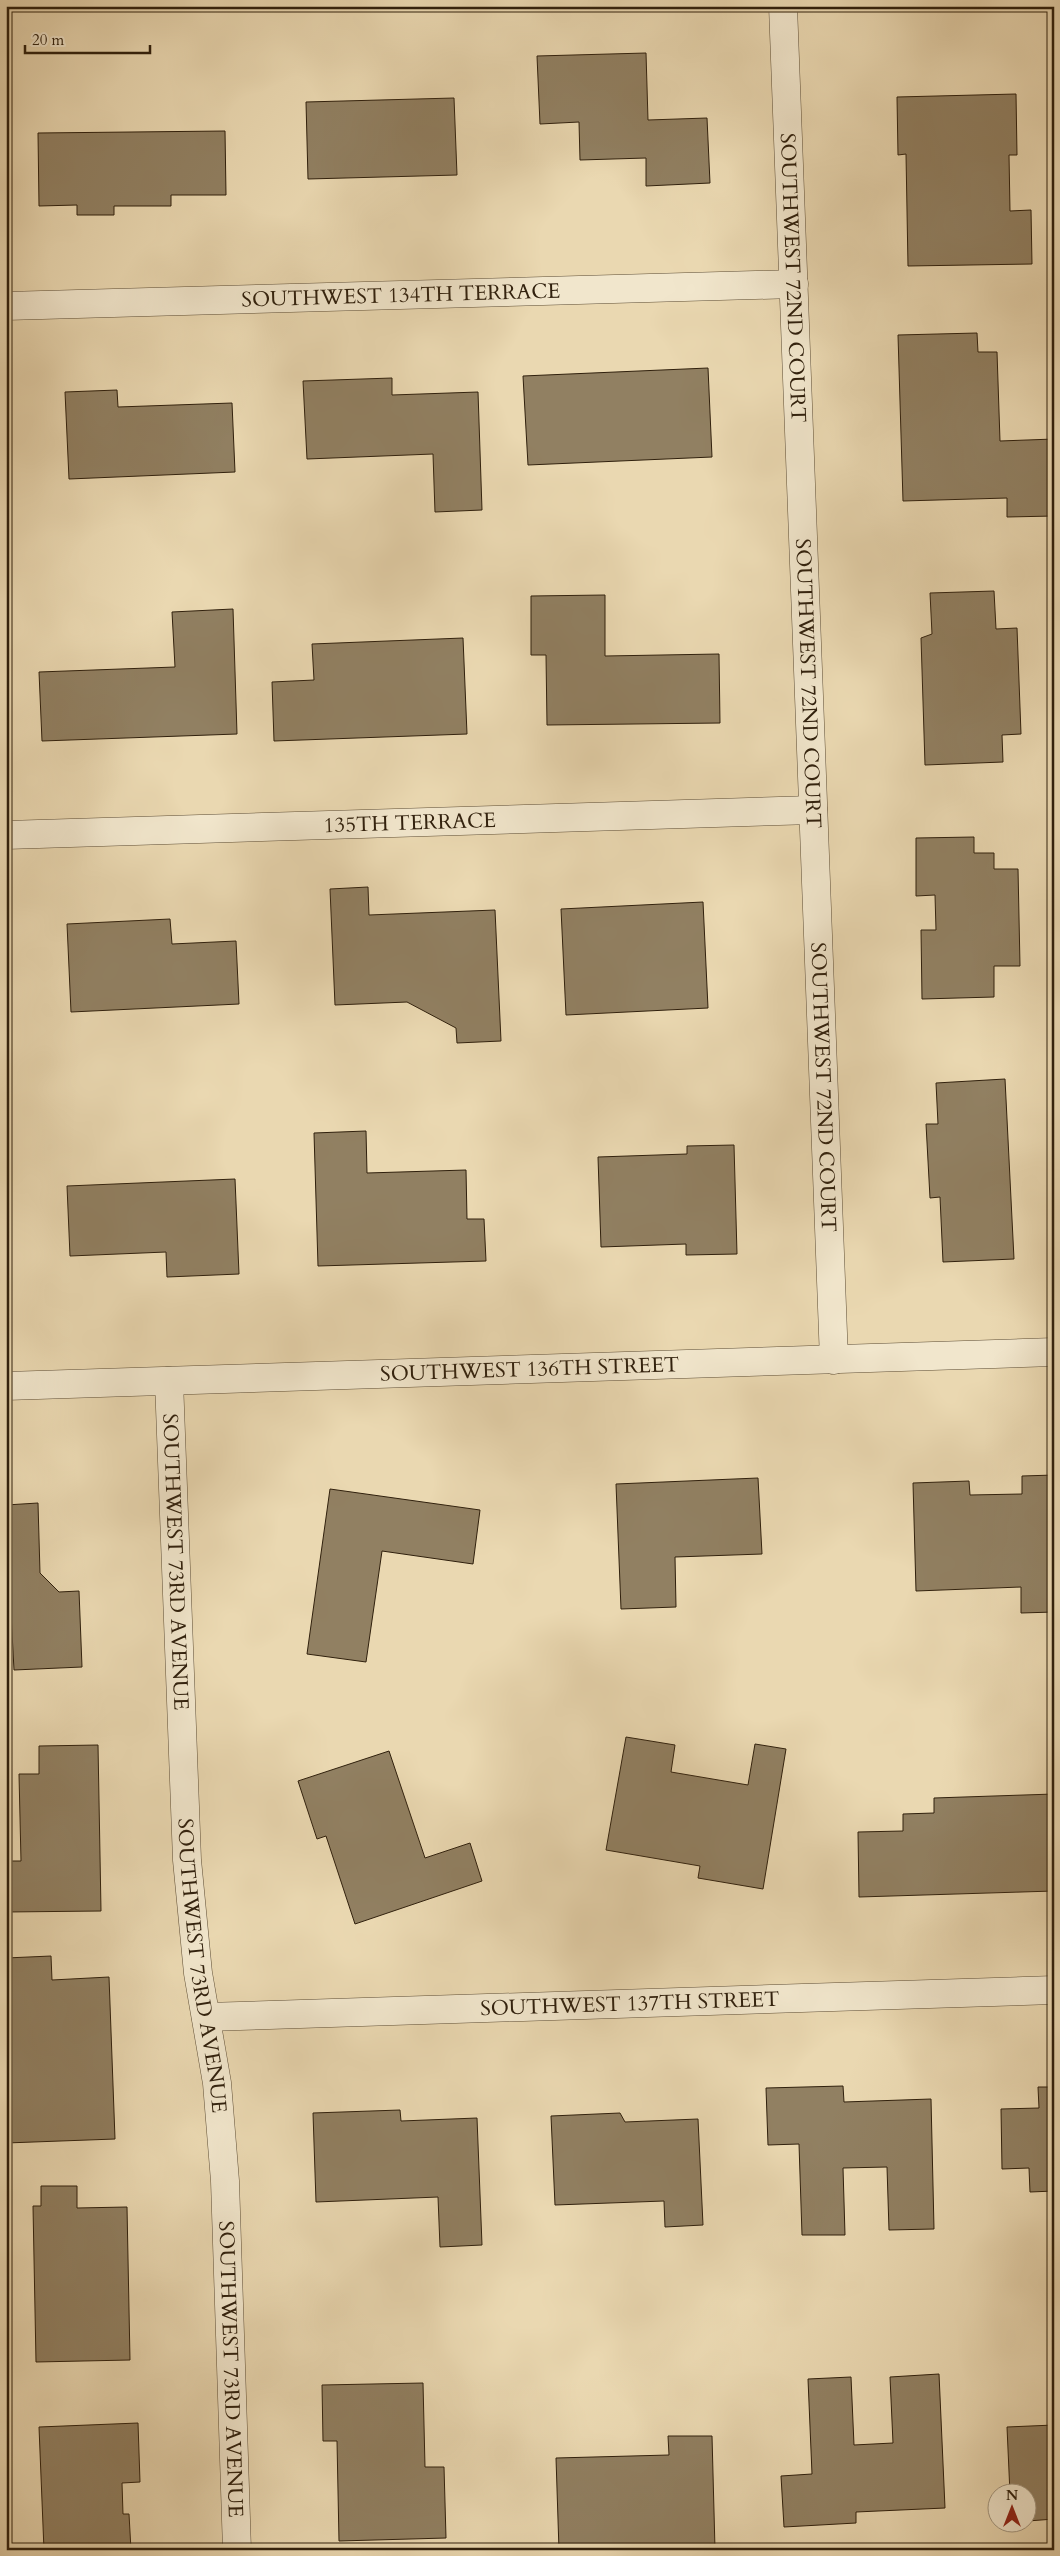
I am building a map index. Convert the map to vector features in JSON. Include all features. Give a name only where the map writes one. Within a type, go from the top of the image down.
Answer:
[{"type":"street","name":"SOUTHWEST 72ND COURT","points":[[783,6],[834,1360]]},
{"type":"street","name":"SOUTHWEST 134TH TERRACE","points":[[6,306],[794,284]]},
{"type":"street","name":"135TH TERRACE","points":[[6,835],[813,810]]},
{"type":"street","name":"SOUTHWEST 136TH STREET","points":[[6,1386],[1054,1352]]},
{"type":"street","name":"SOUTHWEST 73RD AVENUE","points":[[168,1381],[187,1860],[198,1973],[217,2083],[225,2182],[236,2550]]},
{"type":"street","name":"SOUTHWEST 137TH STREET","points":[[206,2018],[1054,1990]]},
{"type":"building","points":[[646,53],[648,120],[707,118],[710,183],[646,186],[646,158],[580,160],[579,122],[540,124],[537,56]]},
{"type":"building","points":[[1016,94],[1017,155],[1009,155],[1010,211],[1031,210],[1032,264],[908,266],[906,154],[898,155],[897,97]]},
{"type":"building","points":[[454,98],[457,175],[308,179],[306,102]]},
{"type":"building","points":[[225,131],[226,195],[171,195],[171,206],[114,206],[114,215],[77,215],[77,205],[39,206],[38,133]]},
{"type":"building","points":[[977,333],[978,352],[997,352],[1000,441],[1054,439],[1054,516],[1007,517],[1007,498],[903,501],[898,335]]},
{"type":"building","points":[[708,368],[712,457],[528,465],[523,376]]},
{"type":"building","points":[[392,378],[392,395],[478,392],[482,510],[435,512],[433,454],[307,459],[303,381]]},
{"type":"building","points":[[117,390],[118,407],[232,403],[235,472],[69,479],[65,392]]},
{"type":"building","points":[[994,591],[996,629],[1017,628],[1021,734],[1002,735],[1003,762],[925,765],[921,638],[932,634],[930,593]]},
{"type":"building","points":[[605,595],[605,656],[719,654],[720,723],[547,725],[546,655],[531,655],[531,596]]},
{"type":"building","points":[[233,609],[237,734],[42,741],[39,672],[175,667],[172,612]]},
{"type":"building","points":[[463,638],[467,734],[274,741],[272,682],[314,680],[312,644]]},
{"type":"building","points":[[974,837],[974,853],[994,853],[994,869],[1018,869],[1020,966],[994,966],[994,997],[922,999],[921,930],[936,930],[935,895],[916,896],[916,838]]},
{"type":"building","points":[[368,887],[369,915],[495,910],[501,1041],[457,1043],[456,1028],[407,1002],[335,1005],[330,889]]},
{"type":"building","points":[[703,902],[708,1008],[566,1015],[561,909]]},
{"type":"building","points":[[170,919],[172,944],[236,941],[239,1004],[71,1012],[67,924]]},
{"type":"building","points":[[1005,1079],[1014,1259],[943,1262],[940,1197],[930,1198],[926,1124],[938,1124],[936,1083]]},
{"type":"building","points":[[366,1131],[367,1173],[466,1170],[467,1219],[484,1219],[486,1261],[318,1266],[314,1133]]},
{"type":"building","points":[[734,1145],[737,1254],[686,1255],[686,1244],[601,1247],[598,1157],[687,1154],[687,1146]]},
{"type":"building","points":[[235,1179],[239,1274],[167,1277],[166,1252],[70,1256],[67,1186]]},
{"type":"building","points":[[1054,1475],[1054,1612],[1021,1613],[1021,1587],[916,1591],[913,1483],[969,1481],[970,1495],[1022,1494],[1022,1476]]},
{"type":"building","points":[[758,1478],[762,1554],[675,1557],[676,1607],[621,1609],[616,1484]]},
{"type":"building","points":[[330,1489],[480,1510],[473,1564],[382,1551],[366,1662],[307,1654]]},
{"type":"building","points":[[38,1503],[40,1573],[59,1592],[79,1591],[82,1667],[14,1670],[11,1614],[6,1614],[6,1505]]},
{"type":"building","points":[[626,1737],[675,1745],[671,1772],[748,1785],[755,1744],[786,1749],[763,1889],[698,1878],[700,1866],[606,1850]]},
{"type":"building","points":[[98,1745],[101,1911],[6,1912],[6,1861],[21,1861],[19,1774],[39,1774],[39,1746]]},
{"type":"building","points":[[389,1751],[425,1858],[470,1843],[482,1881],[355,1924],[326,1836],[317,1839],[298,1781]]},
{"type":"building","points":[[1054,1794],[1054,1891],[859,1897],[858,1832],[903,1831],[903,1814],[934,1813],[934,1798]]},
{"type":"building","points":[[51,1956],[52,1980],[109,1977],[115,2139],[6,2143],[6,2094],[10,2094],[6,2027],[6,1958]]},
{"type":"building","points":[[843,2086],[844,2102],[931,2099],[934,2229],[889,2230],[887,2167],[843,2168],[845,2235],[802,2235],[799,2144],[768,2145],[766,2088]]},
{"type":"building","points":[[1038,2087],[1054,2087],[1054,2191],[1030,2192],[1029,2168],[1002,2169],[1001,2109],[1039,2108]]},
{"type":"building","points":[[400,2110],[401,2121],[477,2118],[482,2245],[440,2247],[438,2197],[316,2202],[313,2113]]},
{"type":"building","points":[[620,2113],[625,2122],[698,2119],[703,2225],[665,2227],[664,2201],[555,2205],[551,2116]]},
{"type":"building","points":[[41,2186],[77,2186],[77,2208],[127,2207],[130,2360],[36,2362],[33,2206],[41,2206]]},
{"type":"building","points":[[939,2374],[945,2508],[856,2512],[856,2523],[784,2527],[781,2476],[812,2474],[808,2379],[851,2377],[854,2445],[893,2443],[890,2377]]},
{"type":"building","points":[[423,2383],[425,2467],[444,2467],[446,2538],[339,2541],[337,2441],[323,2441],[322,2385]]},
{"type":"building","points":[[138,2423],[140,2482],[122,2483],[123,2514],[129,2514],[131,2550],[44,2550],[39,2427]]},
{"type":"building","points":[[1054,2425],[1054,2519],[1038,2520],[1038,2484],[1010,2484],[1007,2427]]},
{"type":"building","points":[[668,2436],[712,2436],[715,2549],[559,2550],[556,2458],[669,2455]]}]
